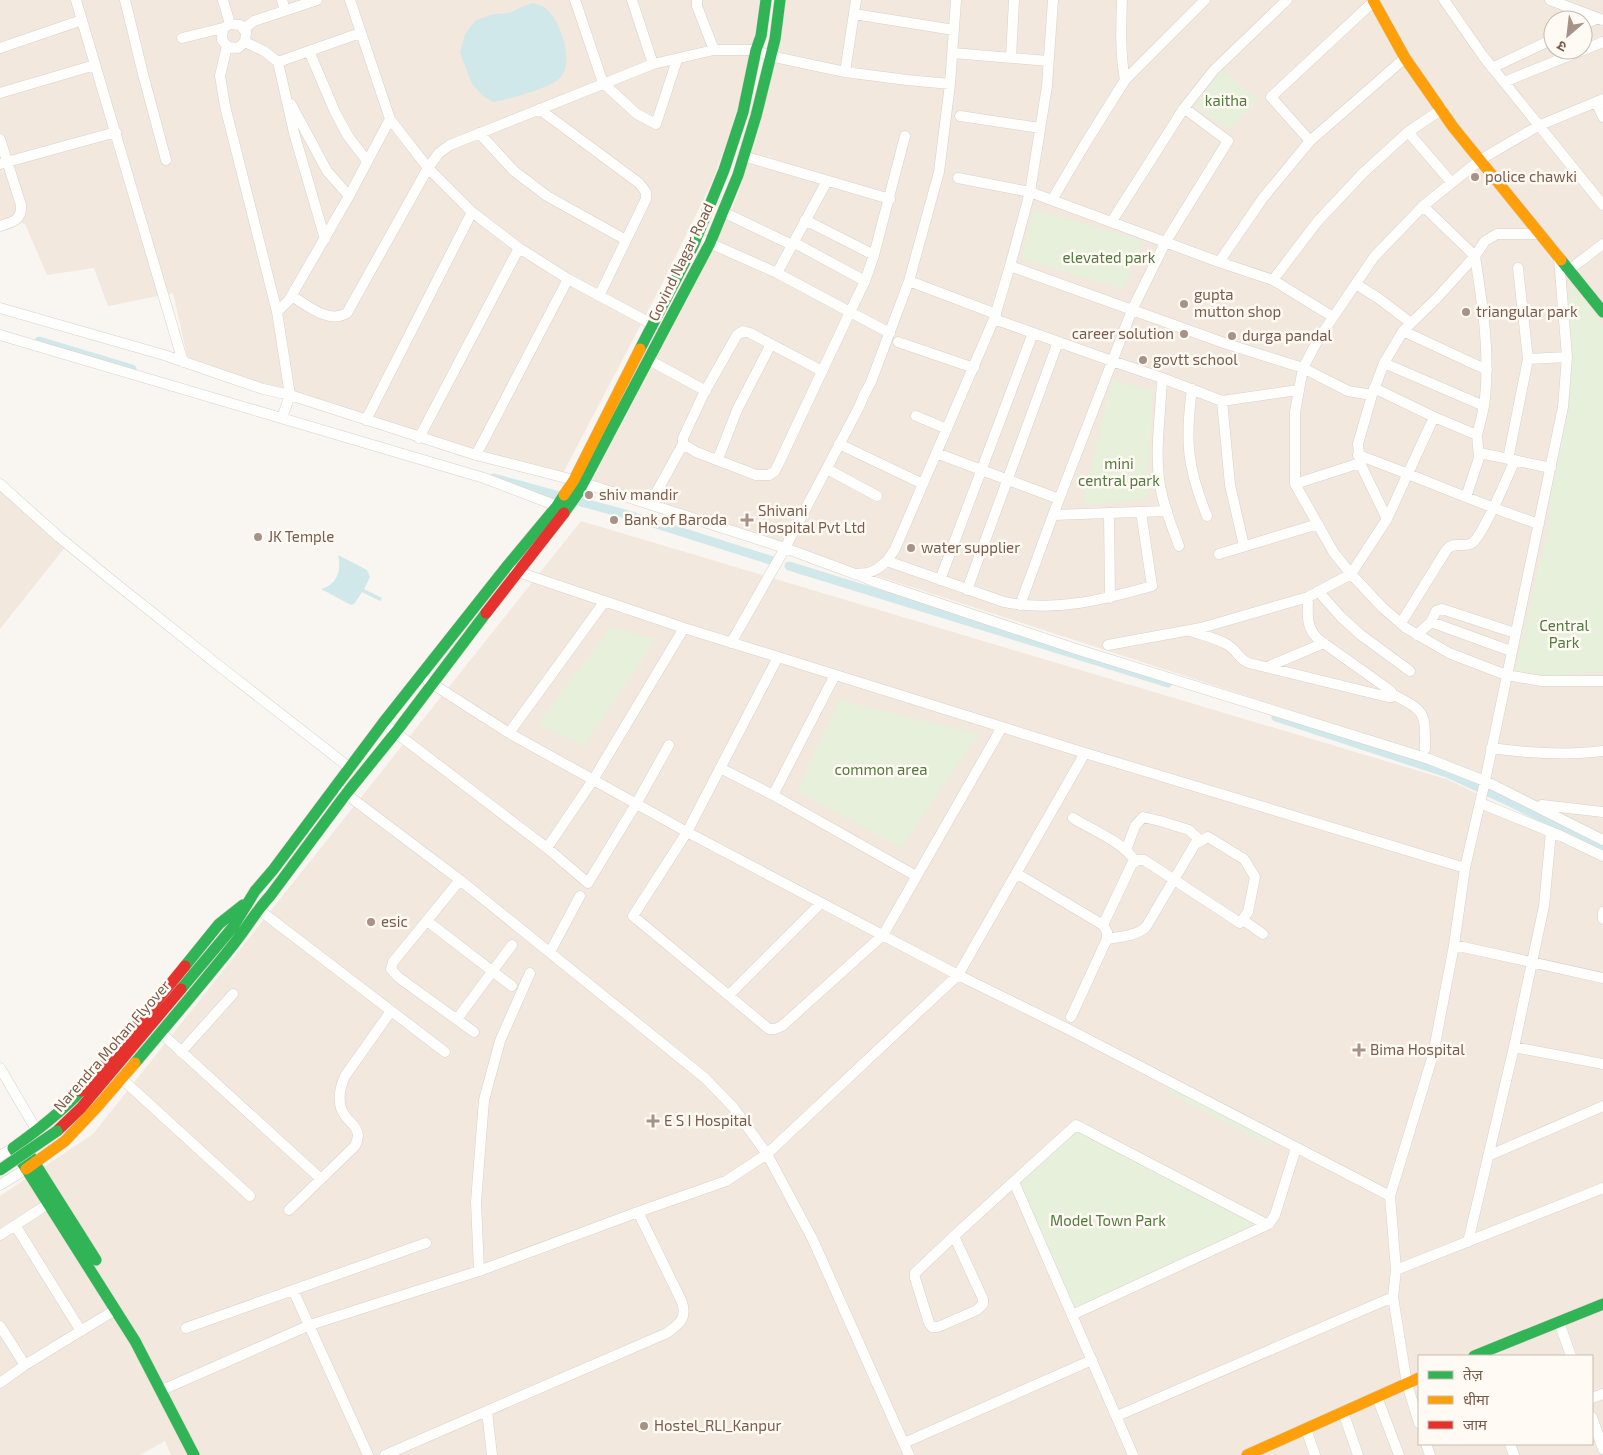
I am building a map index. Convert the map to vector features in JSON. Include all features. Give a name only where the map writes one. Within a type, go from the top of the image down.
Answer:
[{"type":"main road","name":"Govind Nagar Road","points":[[576,486],[652,324],[696,237],[724,170],[743,112],[756,50],[761,36],[766,0]]},
{"type":"main road","name":"Govind Nagar Road","points":[[576,486],[649,360],[710,243],[738,175],[756,116],[774,39],[780,0]]},
{"type":"main road","points":[[1373,0],[1405,58],[1454,127],[1603,312]]},
{"type":"main road","points":[[31,1166],[65,1141],[122,1079],[237,940],[258,909],[270,896],[346,794],[396,732],[518,572],[576,486]]},
{"type":"main road","points":[[203,1455],[166,1389],[123,1304],[17,1145],[66,1107],[105,1064],[219,924],[252,898],[255,891],[420,676],[508,565],[562,505]]},
{"type":"main road","name":"Narendra Mohan Flyover","points":[[0,1170],[56,1131],[81,1108],[234,927],[252,898]]},
{"type":"main road","name":"Narendra Mohan Flyover","points":[[234,927],[258,909]]},
{"type":"main road","points":[[31,1166],[48,1204],[166,1389],[194,1455]]},
{"type":"main road","points":[[1479,1355],[1603,1304]]},
{"type":"main road","points":[[1247,1455],[1263,1452],[1306,1429],[1418,1378]]},
{"type":"street","points":[[76,0],[183,362]]},
{"type":"street","points":[[126,0],[166,160]]},
{"type":"street","points":[[182,38],[226,26],[240,25],[246,32],[245,42],[238,48],[227,46],[222,40],[226,26],[223,0]]},
{"type":"street","points":[[244,29],[254,21],[284,5],[317,0]]},
{"type":"street","points":[[350,0],[390,118],[428,168],[472,212],[519,248],[568,279],[652,324]]},
{"type":"street","points":[[575,0],[603,83],[637,114],[656,124],[677,60]]},
{"type":"street","points":[[632,0],[653,64]]},
{"type":"street","points":[[697,0],[714,50]]},
{"type":"street","points":[[845,72],[856,0]]},
{"type":"street","points":[[731,643],[786,548],[871,382],[909,281],[939,172],[950,84],[956,0]]},
{"type":"street","points":[[1011,58],[1014,0]]},
{"type":"street","points":[[855,574],[868,573],[877,569],[887,561],[895,549],[995,316],[1030,192],[1046,86],[1053,0]]},
{"type":"street","points":[[1122,0],[1120,41],[1125,80]]},
{"type":"street","points":[[1052,200],[1125,80],[1205,0]]},
{"type":"street","points":[[1112,221],[1184,108],[1214,70],[1288,0]]},
{"type":"street","points":[[1310,141],[1271,98],[1373,0]]},
{"type":"street","points":[[1444,0],[1492,68],[1603,205]]},
{"type":"street","points":[[1550,0],[1600,19]]},
{"type":"street","points":[[854,14],[954,30]]},
{"type":"street","points":[[0,48],[82,20]]},
{"type":"street","points":[[278,62],[360,32]]},
{"type":"street","points":[[245,42],[264,51],[278,62],[294,133],[325,239]]},
{"type":"street","points":[[1504,82],[1603,42]]},
{"type":"street","points":[[1492,68],[1543,44]]},
{"type":"street","points":[[227,46],[220,76],[225,106],[277,312],[290,395],[282,418]]},
{"type":"street","points":[[292,296],[327,316],[336,318],[348,314],[428,168],[439,153],[450,145],[653,64],[714,50],[756,50],[770,56],[845,72],[950,84]]},
{"type":"street","points":[[309,51],[335,112],[348,136],[367,161]]},
{"type":"street","points":[[952,53],[1048,61]]},
{"type":"street","points":[[1219,262],[1263,198],[1310,141],[1405,58]]},
{"type":"street","points":[[0,93],[95,65]]},
{"type":"street","points":[[286,95],[327,171],[349,196]]},
{"type":"street","points":[[1603,117],[1599,100],[1538,126],[1480,160],[1423,206],[1374,257],[1319,338],[1303,368],[1295,412],[1295,484],[1334,553],[1382,607],[1417,635],[1449,653],[1506,675],[1542,682],[1603,681]]},
{"type":"street","points":[[539,108],[639,183],[646,192],[646,199],[599,296]]},
{"type":"street","points":[[1020,605],[1132,310],[1166,241],[1228,141],[1184,108]]},
{"type":"street","points":[[1273,280],[1336,201],[1363,173],[1408,132],[1442,109]]},
{"type":"street","points":[[960,116],[1040,128]]},
{"type":"street","points":[[277,312],[292,296],[349,196],[390,118]]},
{"type":"street","points":[[4,163],[116,132]]},
{"type":"street","points":[[1408,132],[1452,183]]},
{"type":"street","points":[[479,133],[514,171],[547,196],[626,240]]},
{"type":"street","points":[[683,444],[696,452],[756,475],[769,476],[775,471],[865,281],[890,199],[905,136]]},
{"type":"street","points":[[0,139],[4,163],[21,205],[21,212],[16,220],[0,226]]},
{"type":"street","points":[[743,156],[890,199]]},
{"type":"street","points":[[958,178],[1030,192],[1273,280],[1333,317]]},
{"type":"street","points":[[776,273],[827,180]]},
{"type":"street","points":[[1423,206],[1474,256],[1483,304],[1487,370],[1484,406],[1477,435],[1480,453],[1466,497]]},
{"type":"street","points":[[366,420],[472,212]]},
{"type":"street","points":[[723,212],[865,281]]},
{"type":"street","points":[[805,220],[874,255]]},
{"type":"street","points":[[1387,519],[1359,459],[1359,439],[1373,391],[1384,362],[1404,331],[1437,298],[1474,256],[1485,240],[1497,234],[1540,234]]},
{"type":"street","points":[[696,237],[776,273],[890,333]]},
{"type":"street","points":[[1569,270],[1603,244]]},
{"type":"street","points":[[419,438],[519,248]]},
{"type":"street","points":[[1418,1419],[1407,1384],[1393,1297],[1396,1270],[1390,1196],[1433,1055],[1454,945],[1465,868],[1563,407],[1567,357],[1559,257]]},
{"type":"street","points":[[1010,266],[1224,343],[1303,368],[1348,391],[1373,391],[1477,435]]},
{"type":"street","points":[[1401,623],[1447,549],[1454,545],[1466,545],[1473,542],[1493,509],[1511,460],[1528,359],[1518,268]]},
{"type":"street","points":[[476,455],[568,279]]},
{"type":"street","points":[[909,281],[1033,333],[1222,401],[1298,390]]},
{"type":"street","points":[[1356,284],[1411,323]]},
{"type":"street","points":[[0,308],[82,331],[290,395],[419,438],[576,486],[650,504],[786,548],[875,582],[1037,636],[1423,758],[1484,782],[1603,840]]},
{"type":"street","points":[[650,504],[683,444],[683,438],[688,426],[706,390],[737,335],[743,331],[750,333],[822,370]]},
{"type":"street","points":[[1404,331],[1487,370]]},
{"type":"street","points":[[940,580],[1033,333]]},
{"type":"street","points":[[0,335],[497,482],[562,505]]},
{"type":"street","points":[[898,342],[974,368]]},
{"type":"street","points":[[967,590],[1058,342]]},
{"type":"street","points":[[718,460],[737,410],[770,344]]},
{"type":"street","points":[[1528,359],[1567,357]]},
{"type":"street","points":[[649,360],[706,390]]},
{"type":"street","points":[[1384,362],[1484,406]]},
{"type":"street","points":[[1162,378],[1158,457],[1159,480],[1179,546]]},
{"type":"street","points":[[1192,389],[1188,439],[1189,458],[1198,495],[1207,516]]},
{"type":"street","points":[[1222,401],[1230,486],[1244,546]]},
{"type":"street","points":[[916,416],[947,429]]},
{"type":"street","points":[[1108,645],[1189,630],[1308,597],[1351,574],[1387,519],[1434,417]]},
{"type":"street","points":[[839,444],[923,484]]},
{"type":"street","points":[[936,453],[1059,499]]},
{"type":"street","points":[[1480,453],[1551,468]]},
{"type":"street","points":[[1295,484],[1359,459],[1409,474],[1493,509],[1539,524]]},
{"type":"street","points":[[827,469],[877,496]]},
{"type":"street","points":[[0,484],[59,537],[116,584],[350,768]]},
{"type":"street","points":[[1053,515],[1167,511]]},
{"type":"street","points":[[887,561],[1004,602],[1020,605],[1086,603],[1152,586],[1141,512]]},
{"type":"street","points":[[1109,513],[1110,598]]},
{"type":"street","points":[[1219,554],[1318,524]]},
{"type":"street","points":[[508,565],[518,572],[731,643],[1465,868]]},
{"type":"street","points":[[1318,591],[1341,618],[1410,671]]},
{"type":"street","points":[[1308,597],[1308,626],[1312,633],[1391,691],[1392,694],[1421,711],[1425,726],[1425,749]]},
{"type":"street","points":[[509,733],[605,601]]},
{"type":"street","points":[[1417,635],[1431,622],[1436,611],[1442,609],[1515,633]]},
{"type":"street","points":[[1431,622],[1511,651]]},
{"type":"street","points":[[546,848],[593,780],[684,628]]},
{"type":"street","points":[[1189,630],[1227,644],[1233,648],[1243,661],[1388,698],[1392,694]]},
{"type":"street","points":[[1266,667],[1324,643]]},
{"type":"street","points":[[778,657],[687,832],[633,916],[769,1029],[782,1026],[883,935],[1002,727]]},
{"type":"street","points":[[773,796],[835,675]]},
{"type":"street","points":[[420,676],[509,733],[687,832],[958,975],[1068,1029],[1390,1196]]},
{"type":"street","points":[[383,723],[546,848],[588,883],[669,745]]},
{"type":"street","points":[[1491,748],[1557,753],[1603,750]]},
{"type":"street","points":[[166,1389],[310,1325],[479,1271],[726,1181],[767,1154],[958,975],[1085,753]]},
{"type":"street","points":[[720,768],[916,876]]},
{"type":"street","points":[[336,786],[460,880],[550,952],[705,1078],[732,1107],[767,1154],[813,1240],[909,1455]]},
{"type":"street","points":[[1480,803],[1603,856]]},
{"type":"street","points":[[1530,803],[1550,807],[1603,812]]},
{"type":"street","points":[[1126,850],[1135,826],[1143,817],[1189,830],[1201,841]]},
{"type":"street","points":[[1073,818],[1126,850],[1135,861]]},
{"type":"street","points":[[1468,1242],[1514,1047],[1544,906],[1551,832]]},
{"type":"street","points":[[1103,925],[1132,864],[1138,860],[1144,860],[1174,880],[1240,923],[1248,912],[1255,877],[1244,859],[1208,836],[1195,844],[1174,880],[1146,927],[1133,934],[1107,940]]},
{"type":"street","points":[[1016,873],[1103,925],[1108,932],[1107,940],[1071,1017]]},
{"type":"street","points":[[460,880],[393,962],[391,969],[398,977],[474,1032]]},
{"type":"street","points":[[550,952],[580,896]]},
{"type":"street","points":[[729,995],[821,903]]},
{"type":"street","points":[[258,909],[445,1052]]},
{"type":"street","points":[[1603,912],[1603,919]]},
{"type":"street","points":[[427,920],[512,986]]},
{"type":"street","points":[[1243,920],[1263,934]]},
{"type":"street","points":[[457,1019],[512,945]]},
{"type":"street","points":[[1454,945],[1603,978]]},
{"type":"street","points":[[479,1271],[476,1202],[484,1100],[500,1041],[530,973]]},
{"type":"street","points":[[181,1052],[233,994]]},
{"type":"street","points":[[288,1210],[355,1146],[359,1139],[357,1130],[340,1106],[342,1083],[345,1076],[391,1012]]},
{"type":"street","points":[[161,1033],[321,1179]]},
{"type":"street","points":[[1514,1047],[1603,1064]]},
{"type":"street","points":[[0,1068],[37,1131]]},
{"type":"street","points":[[122,1079],[250,1196]]},
{"type":"street","points":[[1488,1156],[1603,1106]]},
{"type":"street","points":[[954,1236],[983,1299],[983,1304],[977,1310],[938,1328],[932,1327],[929,1323],[915,1273],[954,1236],[1076,1125],[1269,1224]]},
{"type":"street","points":[[0,1156],[17,1145]]},
{"type":"street","points":[[1072,1316],[1269,1224],[1279,1205],[1296,1148]]},
{"type":"street","points":[[0,1185],[31,1166]]},
{"type":"street","points":[[1014,1182],[1134,1455]]},
{"type":"street","points":[[1396,1270],[1603,1188]]},
{"type":"street","points":[[0,1235],[48,1204]]},
{"type":"street","points":[[385,1455],[667,1333],[682,1320],[684,1311],[682,1302],[638,1212]]},
{"type":"street","points":[[15,1225],[81,1331]]},
{"type":"street","points":[[186,1328],[426,1243]]},
{"type":"street","points":[[293,1290],[368,1455]]},
{"type":"street","points":[[1117,1416],[1393,1297]]},
{"type":"street","points":[[0,1383],[115,1310]]},
{"type":"street","points":[[1558,1322],[1570,1355]]},
{"type":"street","points":[[0,1326],[25,1366]]},
{"type":"street","points":[[904,1443],[1092,1360]]},
{"type":"street","points":[[1378,1396],[1399,1455]]},
{"type":"street","points":[[487,1411],[492,1455]]},
{"type":"street","points":[[1343,1412],[1358,1455]]},
{"type":"street","points":[[1593,1420],[1603,1449]]},
{"type":"street","points":[[1306,1429],[1315,1455]]},
{"type":"shaded area","points":[[0,0],[760,0],[754,39],[741,98],[712,182],[660,288],[562,475],[188,360],[173,293],[108,306],[94,268],[47,275],[25,224],[10,219],[0,221]]},
{"type":"shaded area","points":[[786,0],[1603,0],[1603,847],[1336,725],[597,485],[593,479],[699,277],[736,200],[759,128]]},
{"type":"shaded area","points":[[0,489],[66,546],[0,629]]},
{"type":"shaded area","points":[[581,521],[1449,780],[1603,856],[1603,1455],[171,1455],[165,1441],[140,1455],[0,1455],[0,1196],[93,1134]]},
{"type":"green space","name":"kaitha","points":[[1222,70],[1259,100],[1228,130],[1195,105]]},
{"type":"green space","name":"elevated park","points":[[1033,209],[1144,241],[1123,289],[1022,259]]},
{"type":"green space","name":"Central Park","points":[[1570,283],[1603,325],[1603,672],[1550,676],[1515,670],[1547,532]]},
{"type":"green space","name":"mini central park","points":[[1112,380],[1153,391],[1146,499],[1082,505]]},
{"type":"green space","points":[[611,627],[656,639],[584,746],[537,724]]},
{"type":"green space","name":"common area","points":[[839,700],[979,734],[901,848],[797,791]]},
{"type":"green space","points":[[1171,1084],[1273,1139],[1270,1146],[1166,1092]]},
{"type":"green space","name":"Model Town Park","points":[[1076,1125],[1266,1224],[1072,1315],[1014,1182]]},
{"type":"water","points":[[533,3],[543,6],[550,12],[560,30],[566,52],[564,72],[559,79],[537,90],[493,102],[483,96],[472,84],[460,53],[465,34],[476,20],[494,14],[510,13]]},
{"type":"water","points":[[338,555],[367,570],[370,577],[364,589],[382,598],[380,601],[362,592],[355,603],[351,605],[321,589],[331,584],[337,576],[339,571]]},
{"type":"waterway","points":[[39,341],[132,369]]},
{"type":"waterway","points":[[494,478],[625,514],[773,561]]},
{"type":"waterway","points":[[789,566],[1168,683]]},
{"type":"waterway","points":[[1276,717],[1447,773],[1603,848]]},
{"type":"traffic: fast","points":[[640,349],[694,244],[724,170],[743,112],[756,50],[761,36],[766,0]]},
{"type":"traffic: fast","points":[[564,513],[578,493],[710,243],[738,175],[756,116],[775,39],[780,0]]},
{"type":"traffic: fast","points":[[1561,260],[1603,312]]},
{"type":"traffic: fast","points":[[181,989],[233,927],[255,891],[273,870],[383,723],[564,495]]},
{"type":"traffic: fast","points":[[135,1063],[238,939],[346,794],[396,732],[486,613]]},
{"type":"traffic: fast","points":[[185,966],[219,924],[243,905]]},
{"type":"traffic: fast","points":[[81,1091],[65,1107],[13,1148],[135,1341],[194,1455]]},
{"type":"traffic: fast","points":[[0,1170],[57,1131]]},
{"type":"traffic: fast","points":[[29,1154],[96,1260]]},
{"type":"traffic: fast","points":[[1476,1355],[1603,1304]]},
{"type":"traffic: slow","points":[[1373,0],[1405,58],[1453,127],[1561,260]]},
{"type":"traffic: slow","points":[[564,495],[574,480],[640,349]]},
{"type":"traffic: slow","points":[[26,1169],[65,1141],[135,1063]]},
{"type":"traffic: slow","points":[[1247,1455],[1418,1378]]},
{"type":"traffic: jam","points":[[486,613],[564,513]]},
{"type":"traffic: jam","points":[[81,1091],[185,966]]},
{"type":"traffic: jam","points":[[57,1131],[81,1108],[181,989]]},
{"type":"place","name":"police chawki","points":[[1475,177]]},
{"type":"place","name":"gupta mutton shop","points":[[1184,304]]},
{"type":"place","name":"triangular park","points":[[1466,312]]},
{"type":"place","name":"career solution","points":[[1184,334]]},
{"type":"place","name":"durga pandal","points":[[1232,336]]},
{"type":"place","name":"govtt school","points":[[1143,360]]},
{"type":"place","name":"shiv mandir","points":[[589,495]]},
{"type":"place","name":"Bank of Baroda","points":[[614,520]]},
{"type":"place","name":"Shivani Hospital Pvt Ltd","points":[[747,520]]},
{"type":"place","name":"JK Temple","points":[[258,537]]},
{"type":"place","name":"water supplier","points":[[911,548]]},
{"type":"place","name":"esic","points":[[371,922]]},
{"type":"place","name":"Bima Hospital","points":[[1359,1050]]},
{"type":"place","name":"E S I Hospital","points":[[653,1121]]},
{"type":"place","name":"Hostel_RLI_Kanpur","points":[[644,1426]]}]
